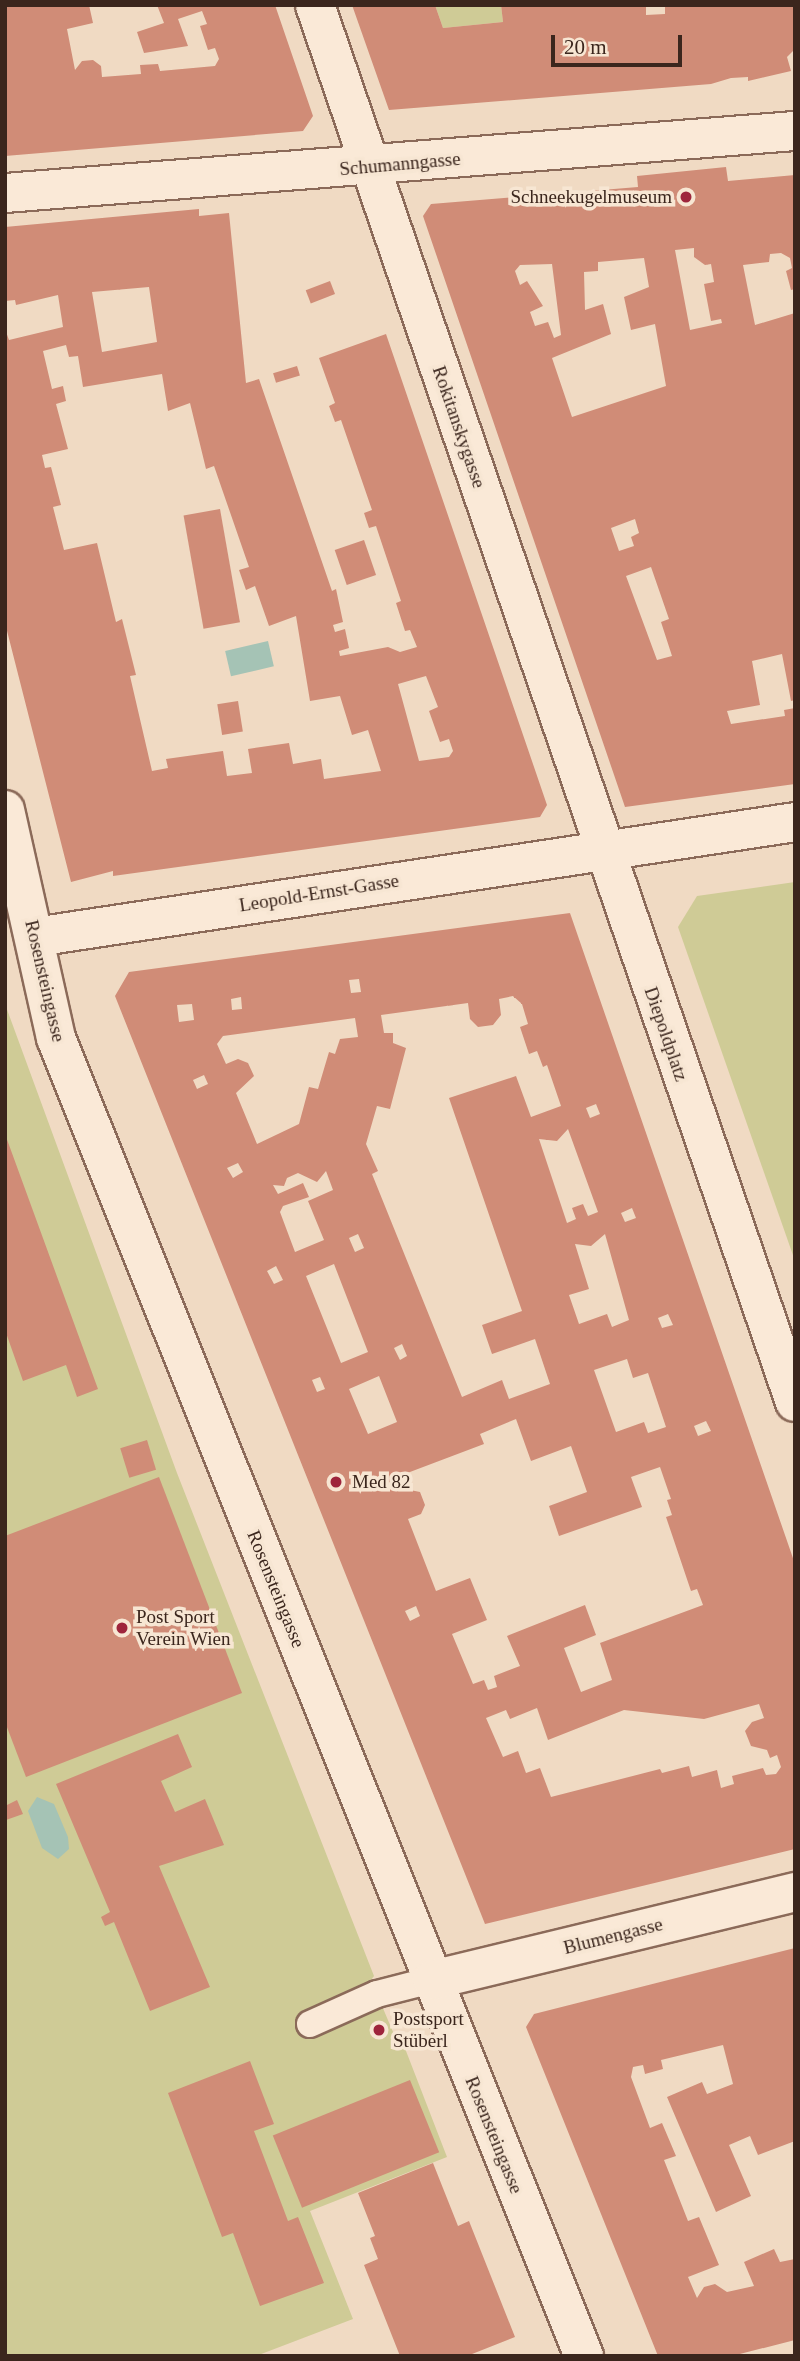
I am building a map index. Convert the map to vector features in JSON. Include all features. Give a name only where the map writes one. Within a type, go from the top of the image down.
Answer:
[{"type":"street","name":"Rokitanskygasse","points":[[315,5],[602,850]]},
{"type":"street","name":"Schumanngasse","points":[[5,193],[370,167],[795,131]]},
{"type":"street","name":"Rosensteingasse","points":[[5,810],[56,1038],[584,2356]]},
{"type":"street","points":[[602,850],[795,822]]},
{"type":"street","name":"Leopold-Ernst-Gasse","points":[[35,937],[602,850]]},
{"type":"street","name":"Diepoldplatz","points":[[602,850],[795,1402]]},
{"type":"street","name":"Blumengasse","points":[[432,1980],[795,1892]]},
{"type":"lane","points":[[310,2024],[377,1994],[432,1980]]},
{"type":"shaded area","points":[[435,5],[501,5],[503,22],[443,28]]},
{"type":"shaded area","points":[[268,641],[274,666],[231,676],[225,651]]},
{"type":"shaded area","points":[[795,882],[795,1261],[678,927],[697,896]]},
{"type":"shaded area","name":"Post Sport Verein Wien","points":[[5,1004],[177,1473],[374,1976],[371,1980],[396,2039],[401,2038],[447,2157],[310,2211],[353,2319],[256,2356],[5,2356]]},
{"type":"shaded area","points":[[37,1797],[54,1804],[68,1837],[69,1849],[58,1859],[42,1848],[28,1811]]},
{"type":"building","points":[[5,5],[89,5],[93,23],[67,29],[75,70],[82,61],[93,60],[101,66],[102,77],[141,74],[140,65],[158,64],[160,71],[215,66],[219,59],[215,48],[208,50],[200,26],[207,24],[202,11],[178,19],[188,46],[144,53],[137,32],[164,23],[157,5],[275,5],[313,116],[303,131],[5,156]]},
{"type":"building","points":[[352,5],[435,5],[443,28],[503,22],[501,5],[646,5],[646,15],[665,14],[665,5],[793,5],[795,49],[787,57],[791,71],[748,81],[748,77],[731,78],[711,84],[389,110]]},
{"type":"building","points":[[726,167],[728,181],[795,175],[795,289],[791,290],[786,271],[792,268],[790,258],[781,253],[770,254],[769,262],[743,265],[755,325],[795,313],[795,700],[791,701],[782,654],[752,661],[760,705],[727,711],[731,724],[785,716],[784,710],[795,708],[795,784],[625,807],[423,216],[431,204],[638,187],[637,176]],"holes":[[[694,248],[694,257],[705,265],[711,264],[714,282],[704,284],[711,321],[721,319],[722,323],[690,330],[675,250]],[[644,258],[649,287],[624,297],[631,330],[655,324],[666,386],[572,417],[552,358],[611,334],[603,304],[585,310],[584,272],[598,271],[598,262]],[[552,264],[561,335],[554,338],[548,322],[535,326],[530,312],[543,306],[527,281],[520,285],[515,271],[520,265]],[[635,519],[639,533],[631,537],[634,546],[619,551],[611,528]],[[651,567],[669,619],[661,622],[672,656],[657,660],[626,576]]]},
{"type":"building","points":[[199,209],[199,216],[229,213],[246,383],[259,379],[332,591],[336,589],[343,622],[333,625],[335,632],[345,629],[349,648],[339,651],[340,656],[388,647],[400,652],[417,647],[410,630],[405,631],[396,603],[401,601],[376,526],[369,528],[364,513],[372,510],[341,420],[335,422],[329,406],[335,403],[319,358],[386,334],[547,805],[540,817],[113,876],[113,871],[71,882],[5,623],[5,329],[9,340],[63,327],[58,295],[16,305],[15,300],[5,301],[5,227]],"holes":[[[149,287],[157,342],[102,352],[92,292]],[[66,345],[69,357],[78,356],[83,387],[162,374],[168,411],[190,403],[206,469],[214,466],[249,567],[239,570],[246,590],[255,586],[269,626],[296,616],[310,701],[340,696],[352,735],[368,730],[381,771],[324,779],[321,759],[293,764],[289,743],[248,749],[252,773],[227,776],[223,751],[166,759],[168,768],[152,771],[130,676],[136,675],[122,619],[116,622],[97,543],[64,550],[53,507],[61,505],[51,467],[45,468],[42,455],[68,449],[56,404],[66,401],[63,386],[52,389],[43,351]],[[426,676],[438,707],[429,711],[440,742],[449,739],[453,751],[449,757],[419,761],[398,684]]]},
{"type":"building","points":[[330,281],[335,294],[311,303],[306,290]]},
{"type":"building","points":[[297,366],[300,376],[276,383],[273,373]]},
{"type":"building","points":[[220,509],[240,622],[204,629],[184,515]]},
{"type":"building","points":[[364,540],[376,575],[347,585],[335,550]]},
{"type":"building","points":[[238,701],[243,732],[222,735],[217,704]]},
{"type":"building","points":[[570,913],[795,1564],[795,1849],[485,1924],[115,996],[129,972]],"holes":[[[359,979],[361,992],[351,993],[349,980]],[[513,996],[522,1004],[528,1024],[520,1027],[529,1054],[537,1051],[543,1067],[547,1065],[561,1106],[531,1117],[516,1076],[449,1098],[522,1311],[482,1325],[492,1354],[535,1339],[550,1384],[509,1399],[502,1380],[462,1397],[372,1174],[378,1171],[366,1144],[377,1106],[390,1109],[406,1048],[393,1043],[393,1033],[384,1033],[381,1015],[468,1003],[470,1019],[478,1027],[493,1025],[501,1015],[499,999]],[[241,997],[242,1009],[232,1010],[231,999]],[[192,1004],[194,1020],[179,1022],[177,1005]],[[355,1018],[358,1037],[340,1039],[335,1054],[329,1052],[318,1089],[309,1087],[299,1124],[257,1144],[236,1093],[254,1076],[248,1063],[238,1059],[226,1064],[217,1044],[223,1036]],[[204,1075],[208,1084],[197,1089],[193,1080]],[[596,1104],[600,1114],[590,1118],[586,1108]],[[568,1129],[598,1212],[588,1216],[583,1204],[572,1208],[576,1219],[567,1223],[539,1139],[557,1141]],[[238,1163],[243,1172],[233,1178],[227,1168]],[[326,1171],[333,1190],[308,1201],[324,1240],[295,1252],[280,1212],[283,1206],[309,1197],[303,1183],[278,1194],[273,1185],[284,1186],[287,1178],[298,1173],[317,1182]],[[632,1208],[636,1218],[625,1222],[621,1213]],[[358,1234],[364,1248],[355,1252],[349,1238]],[[605,1234],[629,1320],[612,1327],[607,1314],[579,1324],[569,1295],[589,1289],[575,1244],[591,1246]],[[334,1264],[368,1352],[341,1363],[306,1276]],[[276,1266],[283,1280],[274,1284],[267,1271]],[[668,1314],[673,1325],[662,1328],[658,1318]],[[402,1344],[407,1356],[400,1360],[394,1348]],[[627,1359],[633,1378],[648,1373],[666,1427],[648,1433],[644,1422],[616,1432],[594,1370]],[[379,1376],[397,1422],[368,1434],[349,1389]],[[320,1377],[325,1389],[317,1392],[312,1380]],[[516,1419],[531,1461],[571,1446],[587,1492],[549,1506],[559,1536],[642,1507],[631,1477],[660,1467],[671,1499],[667,1500],[672,1515],[666,1517],[691,1591],[697,1589],[703,1605],[600,1643],[612,1680],[581,1692],[564,1648],[596,1635],[585,1605],[507,1636],[520,1666],[494,1676],[497,1687],[488,1690],[484,1680],[473,1684],[452,1634],[487,1620],[470,1578],[436,1591],[408,1519],[421,1514],[425,1505],[420,1492],[410,1490],[402,1475],[484,1444],[480,1434]],[[706,1421],[711,1431],[698,1436],[694,1426]],[[416,1606],[420,1616],[410,1621],[405,1611]],[[759,1704],[764,1718],[752,1722],[745,1731],[751,1746],[767,1750],[770,1758],[777,1755],[781,1767],[776,1774],[766,1775],[763,1768],[732,1776],[734,1784],[721,1788],[717,1770],[692,1777],[689,1766],[662,1773],[660,1769],[551,1797],[540,1768],[526,1773],[518,1751],[503,1757],[486,1718],[506,1710],[510,1719],[537,1708],[548,1740],[624,1710],[704,1719]]]},
{"type":"building","points":[[5,1134],[98,1389],[77,1397],[66,1365],[23,1381],[5,1330]]},
{"type":"building","points":[[147,1440],[156,1470],[129,1478],[120,1448]]},
{"type":"building","points":[[159,1477],[242,1693],[26,1777],[5,1722],[5,1536]]},
{"type":"building","points":[[178,1734],[192,1767],[161,1781],[175,1812],[205,1799],[224,1845],[159,1866],[210,1987],[150,2011],[114,1922],[105,1926],[101,1917],[110,1912],[56,1784]]},
{"type":"building","points":[[17,1800],[23,1814],[6,1820],[5,1806]]},
{"type":"building","points":[[795,1948],[795,2141],[758,2155],[750,2136],[729,2145],[751,2196],[716,2212],[667,2097],[702,2082],[707,2094],[733,2084],[723,2045],[661,2060],[663,2069],[645,2074],[643,2065],[633,2067],[631,2077],[650,2128],[662,2123],[676,2156],[664,2160],[688,2221],[699,2217],[719,2265],[688,2277],[697,2298],[704,2287],[715,2284],[727,2292],[754,2286],[744,2262],[774,2249],[780,2262],[795,2259],[795,2340],[732,2356],[658,2356],[526,2027],[534,2014]]},
{"type":"building","points":[[250,2061],[274,2124],[254,2131],[288,2221],[298,2217],[324,2283],[260,2306],[233,2233],[222,2237],[168,2093]]},
{"type":"building","points":[[410,2080],[439,2152],[302,2208],[273,2135]]},
{"type":"building","points":[[433,2163],[458,2226],[469,2221],[515,2337],[467,2356],[400,2356],[364,2265],[378,2259],[370,2238],[375,2236],[358,2193]]},
{"type":"place","name":"Schneekugelmuseum","points":[[686,197]]},
{"type":"place","name":"Med 82","points":[[336,1482]]},
{"type":"place","name":"Post Sport Verein Wien","points":[[122,1628]]},
{"type":"place","name":"Postsport Stüberl","points":[[379,2030]]}]
